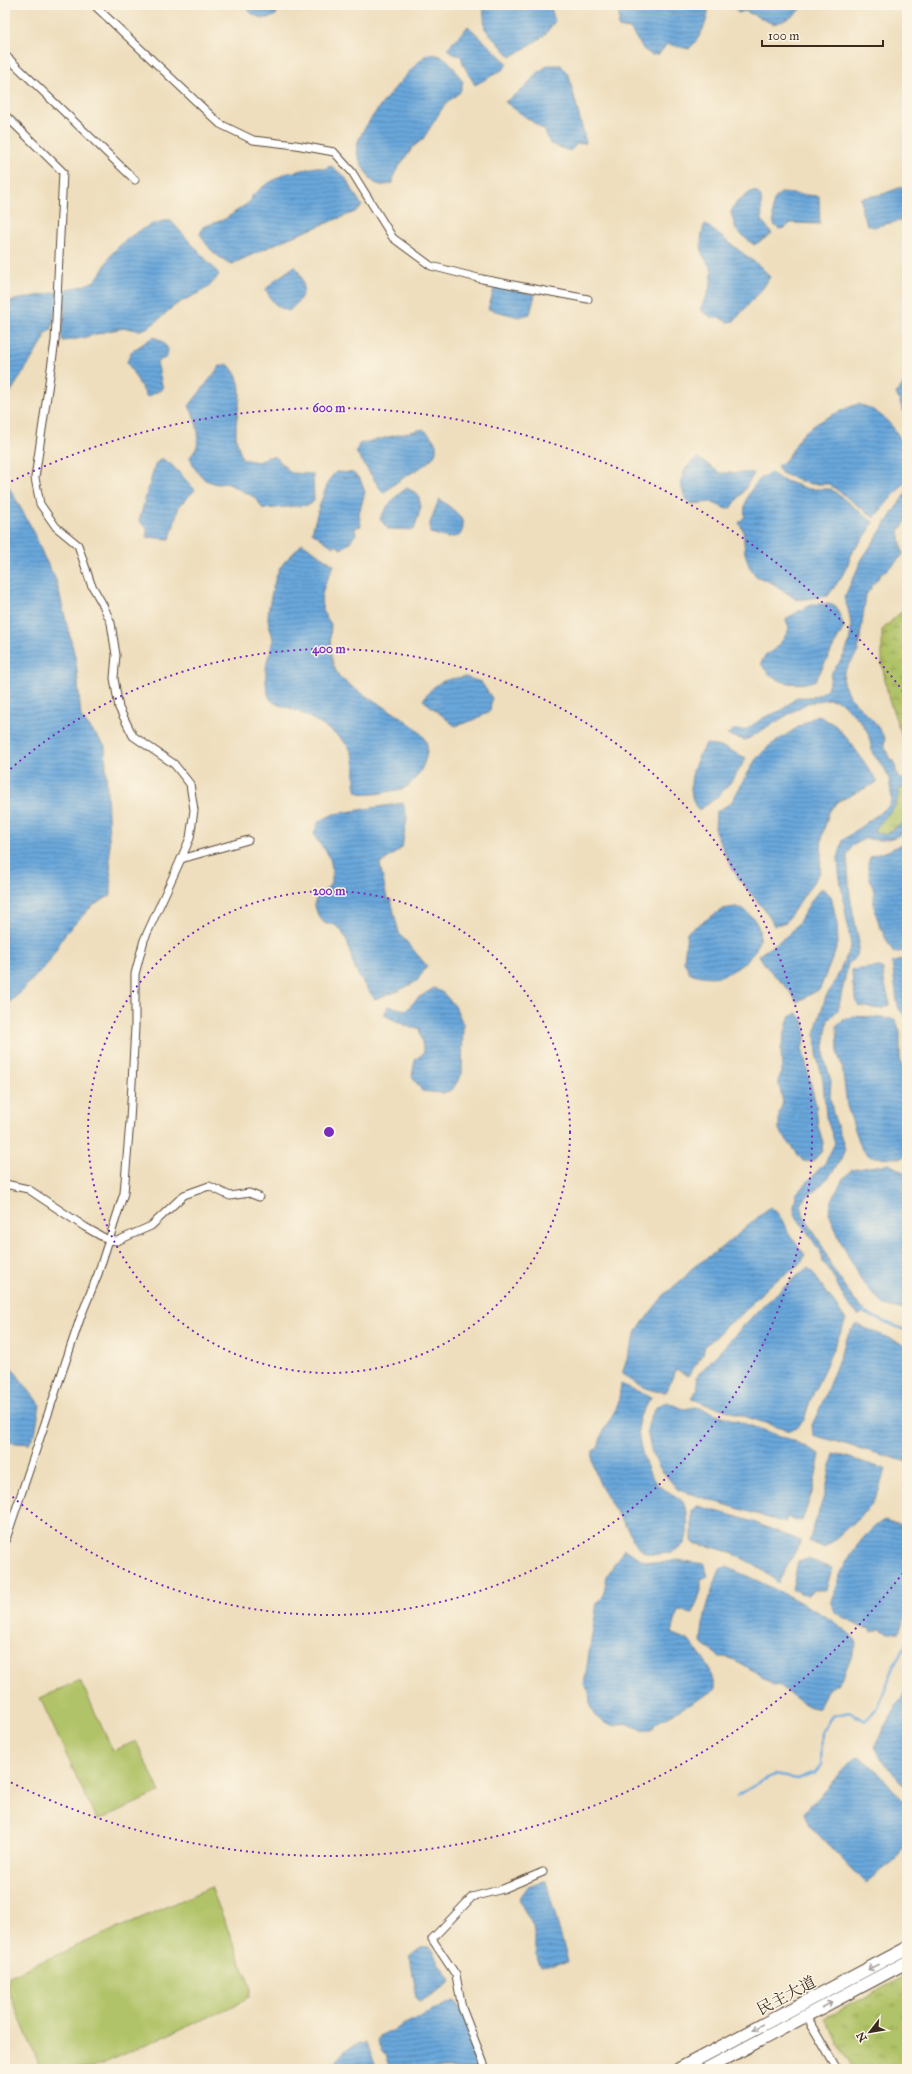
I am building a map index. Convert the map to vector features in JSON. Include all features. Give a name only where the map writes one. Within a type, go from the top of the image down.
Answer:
[{"type":"main road","name":"民主大道","points":[[679,2069],[907,1948]]},
{"type":"main road","name":"民主大道","points":[[706,2069],[907,1962]]},
{"type":"street","points":[[5,9],[7,5]]},
{"type":"street","points":[[94,5],[220,124],[253,140],[296,145],[334,152],[352,172],[372,207],[393,238],[431,266],[482,279],[588,299]]},
{"type":"street","points":[[5,55],[134,180]]},
{"type":"street","points":[[5,115],[62,172],[55,341],[36,478],[40,504],[56,527],[78,545],[91,584],[111,623],[116,655],[114,678],[119,708],[133,736],[174,764],[190,784],[194,810],[190,838],[144,940],[135,974],[135,1027],[130,1121],[124,1193],[98,1274],[81,1316],[5,1542]]},
{"type":"street","points":[[181,859],[248,840]]},
{"type":"street","points":[[5,1184],[28,1189],[85,1227],[108,1240],[117,1241],[151,1226],[184,1195],[209,1186],[230,1196],[249,1193],[259,1197]]},
{"type":"street","points":[[486,2069],[462,2008],[456,1974],[432,1938],[472,1897],[503,1889],[543,1872]]},
{"type":"street","points":[[806,2016],[837,2069]]},
{"type":"green space","points":[[907,609],[907,751],[889,700],[882,664],[882,630],[902,611]]},
{"type":"green space","points":[[907,787],[907,820],[885,835],[873,831],[896,805],[900,788]]},
{"type":"green space","points":[[80,1680],[113,1751],[136,1741],[160,1792],[97,1821],[40,1698]]},
{"type":"green space","points":[[211,1887],[251,1988],[249,1996],[244,2001],[91,2069],[41,2069],[7,1988],[9,1976]]},
{"type":"green space","points":[[907,1975],[907,2069],[853,2069],[824,2019]]},
{"type":"water","points":[[244,5],[274,5],[277,14],[268,18],[259,17],[247,9]]},
{"type":"water","points":[[483,5],[550,5],[555,21],[544,36],[511,57],[485,29]]},
{"type":"water","points":[[615,5],[709,5],[703,29],[689,49],[667,44],[659,54],[652,55],[644,50],[630,29],[618,27],[619,16]]},
{"type":"water","points":[[733,5],[805,5],[793,16],[773,24],[745,11],[738,13]]},
{"type":"water","points":[[468,26],[507,63],[504,69],[475,85],[464,66],[461,56],[452,54],[448,48]]},
{"type":"water","points":[[427,54],[440,56],[449,62],[463,82],[460,92],[445,104],[423,139],[413,147],[394,174],[393,183],[379,185],[370,179],[359,158],[357,147],[360,138],[375,112],[386,98]]},
{"type":"water","points":[[548,65],[561,65],[569,76],[586,143],[577,144],[570,151],[550,144],[545,131],[505,102],[525,88],[536,74]]},
{"type":"water","points":[[331,166],[345,177],[362,206],[355,212],[286,239],[232,264],[213,252],[200,234],[203,227],[225,219],[251,201],[252,196],[264,186],[284,174],[316,167],[324,169]]},
{"type":"water","points":[[907,185],[907,219],[873,227],[867,225],[862,212],[861,198],[883,194]]},
{"type":"water","points":[[752,191],[757,192],[761,197],[762,220],[772,234],[754,245],[736,230],[731,212],[736,203]]},
{"type":"water","points":[[781,193],[819,196],[820,224],[791,223],[785,228],[779,229],[774,225],[773,203],[777,196]]},
{"type":"water","points":[[170,220],[219,274],[215,280],[204,290],[179,303],[154,323],[141,330],[126,328],[118,329],[63,341],[61,335],[65,308],[55,310],[52,329],[44,334],[45,338],[5,401],[5,302],[88,284],[97,278],[111,255],[130,237],[145,227]]},
{"type":"water","points":[[705,224],[762,268],[770,277],[763,288],[734,321],[727,322],[719,317],[713,318],[700,310],[710,288],[712,279],[712,271],[703,255],[701,248]]},
{"type":"water","points":[[295,266],[302,279],[303,290],[302,295],[295,306],[289,311],[277,306],[266,289],[275,280]]},
{"type":"water","points":[[495,286],[535,295],[530,314],[519,317],[488,309]]},
{"type":"water","points":[[153,337],[161,340],[168,349],[167,357],[157,362],[163,389],[147,397],[127,362],[131,352]]},
{"type":"water","points":[[228,364],[235,373],[240,389],[236,434],[242,459],[258,462],[267,457],[276,457],[291,473],[313,474],[314,501],[309,505],[263,509],[256,498],[227,483],[217,484],[205,480],[195,469],[190,457],[197,446],[198,431],[189,406],[220,366]]},
{"type":"water","points":[[907,380],[907,411],[904,413],[896,393]]},
{"type":"water","points":[[858,404],[879,414],[896,431],[906,453],[908,465],[907,477],[874,518],[829,484],[811,484],[798,480],[781,473],[777,466],[782,464],[789,456],[801,437],[809,429],[830,416]]},
{"type":"water","points":[[423,429],[432,437],[436,445],[436,452],[427,463],[383,493],[356,452],[359,444]]},
{"type":"water","points":[[161,458],[172,465],[195,490],[179,506],[170,539],[147,537],[147,528],[139,521],[155,465]]},
{"type":"water","points":[[698,458],[720,473],[754,473],[732,507],[726,509],[711,502],[690,504],[683,491],[682,478],[687,467]]},
{"type":"water","points":[[336,472],[353,473],[360,479],[365,492],[359,514],[361,526],[355,528],[356,534],[349,543],[341,549],[336,545],[333,547],[312,532],[325,490],[332,476]]},
{"type":"water","points":[[771,473],[780,479],[808,489],[831,489],[873,522],[868,532],[850,555],[849,562],[842,576],[828,596],[797,600],[774,584],[756,576],[749,566],[745,553],[743,530],[739,523],[745,516],[746,503],[751,490],[760,480]]},
{"type":"water","points":[[5,480],[33,530],[44,557],[56,580],[76,661],[81,717],[105,746],[111,895],[91,907],[65,934],[48,963],[19,994],[5,1006]]},
{"type":"water","points":[[407,488],[418,494],[421,507],[414,530],[388,529],[380,519],[391,502]]},
{"type":"water","points":[[907,491],[907,520],[899,531],[903,555],[881,574],[866,595],[858,652],[844,672],[843,683],[849,696],[873,720],[885,738],[884,744],[889,758],[894,761],[898,778],[907,780],[907,787],[900,788],[896,805],[873,831],[885,835],[907,820],[907,831],[897,836],[882,840],[866,838],[852,846],[847,856],[850,896],[859,943],[857,956],[848,964],[838,1010],[828,1020],[824,1046],[824,1058],[831,1081],[830,1097],[833,1113],[845,1149],[841,1159],[829,1177],[801,1203],[803,1214],[824,1249],[831,1266],[853,1299],[865,1310],[859,1316],[847,1303],[829,1269],[823,1263],[822,1255],[795,1215],[794,1208],[796,1194],[825,1163],[835,1143],[826,1117],[823,1081],[818,1060],[815,1036],[817,1024],[826,996],[833,986],[851,946],[838,858],[843,840],[889,806],[892,799],[889,779],[885,769],[873,754],[868,733],[861,722],[840,701],[829,699],[807,703],[746,740],[727,735],[733,730],[745,730],[765,717],[782,710],[797,697],[816,696],[824,692],[827,688],[830,683],[832,672],[840,662],[850,637],[851,629],[849,614],[844,598],[862,559]]},
{"type":"water","points":[[439,499],[454,510],[462,520],[463,525],[459,536],[448,538],[430,533],[430,523]]},
{"type":"water","points":[[302,543],[334,565],[324,588],[321,601],[322,608],[331,624],[331,652],[336,672],[348,684],[415,727],[423,736],[427,745],[427,754],[422,768],[412,782],[402,789],[372,794],[357,792],[353,756],[347,745],[324,726],[297,711],[275,703],[269,696],[266,671],[268,657],[273,641],[268,618],[272,593],[277,574],[281,566]]},
{"type":"water","points":[[814,604],[828,604],[836,606],[844,627],[816,680],[800,684],[785,682],[771,675],[765,670],[761,663],[766,654],[774,650],[780,644],[789,629],[786,619]]},
{"type":"water","points":[[465,677],[481,682],[492,698],[490,711],[474,720],[455,726],[423,700],[436,685],[441,682]]},
{"type":"water","points":[[817,715],[835,725],[851,743],[878,782],[837,802],[829,812],[822,836],[820,872],[786,922],[774,926],[768,914],[738,878],[729,862],[715,831],[716,812],[731,803],[756,759],[769,746]]},
{"type":"water","points":[[706,744],[725,748],[746,758],[737,774],[720,795],[706,806],[698,810],[694,802],[691,785],[694,768],[701,751]]},
{"type":"water","points":[[403,803],[407,818],[402,848],[380,864],[387,899],[391,900],[399,933],[427,966],[417,981],[398,991],[375,999],[362,982],[356,971],[347,941],[343,934],[339,928],[326,924],[319,916],[316,909],[316,899],[329,886],[332,881],[332,874],[331,863],[327,853],[314,833],[319,821],[334,814]]},
{"type":"water","points":[[907,841],[907,950],[894,953],[882,931],[876,913],[874,905],[874,892],[868,864],[871,856],[888,851]]},
{"type":"water","points":[[822,888],[831,896],[837,923],[838,944],[820,989],[797,1002],[788,989],[763,962],[759,955],[792,931],[818,891]]},
{"type":"water","points":[[736,907],[747,912],[753,918],[758,927],[760,936],[753,954],[738,968],[720,976],[712,977],[690,973],[684,961],[687,932],[723,909]]},
{"type":"water","points":[[907,957],[907,1016],[905,1016],[898,1008],[892,963]]},
{"type":"water","points":[[879,967],[883,969],[884,981],[890,1004],[882,1009],[858,1006],[853,986],[852,970]]},
{"type":"water","points":[[434,988],[443,993],[455,1006],[463,1024],[462,1074],[452,1090],[442,1093],[422,1091],[412,1076],[415,1060],[424,1053],[419,1028],[411,1028],[384,1015],[388,1006],[406,1010],[418,998]]},
{"type":"water","points":[[797,1013],[803,1020],[806,1036],[802,1048],[816,1105],[818,1126],[823,1142],[822,1151],[812,1162],[803,1161],[779,1130],[779,1114],[783,1102],[778,1080],[782,1073],[781,1049],[789,1017]]},
{"type":"water","points":[[854,1016],[895,1019],[900,1031],[900,1057],[907,1094],[907,1154],[902,1158],[871,1157],[862,1150],[847,1106],[842,1065],[838,1055],[837,1025],[843,1020]]},
{"type":"water","points":[[889,1164],[907,1174],[907,1307],[904,1310],[884,1305],[862,1282],[840,1240],[829,1212],[832,1200],[843,1179],[851,1170]]},
{"type":"water","points":[[770,1207],[778,1214],[791,1237],[805,1255],[801,1263],[767,1287],[738,1318],[725,1326],[717,1336],[705,1346],[703,1354],[688,1376],[676,1369],[666,1392],[654,1391],[642,1387],[622,1374],[637,1330],[664,1295],[686,1276],[692,1268],[723,1247]]},
{"type":"water","points":[[807,1268],[811,1270],[846,1320],[810,1401],[804,1420],[797,1428],[789,1431],[707,1405],[692,1398],[698,1388],[696,1377],[763,1305]]},
{"type":"water","points":[[856,1324],[907,1346],[907,1462],[813,1435],[812,1425],[849,1333]]},
{"type":"water","points":[[5,1364],[12,1368],[40,1405],[35,1434],[29,1444],[5,1442]]},
{"type":"water","points":[[621,1384],[651,1397],[639,1419],[638,1426],[642,1454],[649,1472],[658,1485],[682,1501],[686,1507],[688,1526],[686,1540],[681,1547],[667,1553],[651,1554],[641,1550],[633,1541],[632,1536],[606,1495],[595,1473],[593,1451],[598,1448],[602,1434],[618,1405]]},
{"type":"water","points":[[667,1402],[684,1409],[696,1407],[792,1440],[820,1454],[813,1490],[802,1521],[787,1517],[785,1523],[678,1490],[659,1467],[652,1454],[647,1431],[650,1418],[657,1406]]},
{"type":"water","points":[[834,1453],[885,1469],[879,1490],[871,1506],[825,1548],[809,1541],[825,1493]]},
{"type":"water","points":[[698,1506],[751,1521],[801,1541],[778,1583],[772,1577],[741,1558],[713,1547],[692,1542],[692,1510]]},
{"type":"water","points":[[884,1520],[907,1527],[907,1615],[899,1632],[889,1633],[881,1629],[872,1632],[871,1629],[860,1627],[835,1612],[831,1604],[840,1574],[850,1556],[869,1532]]},
{"type":"water","points":[[624,1549],[645,1561],[662,1563],[677,1560],[704,1564],[708,1576],[701,1579],[701,1591],[693,1613],[678,1610],[672,1633],[689,1641],[709,1666],[715,1690],[656,1723],[651,1730],[644,1730],[625,1723],[616,1726],[605,1723],[596,1716],[590,1706],[589,1691],[584,1685],[597,1603],[603,1597],[607,1576]]},
{"type":"water","points":[[808,1559],[832,1568],[826,1590],[814,1590],[809,1596],[792,1590],[798,1561]]},
{"type":"water","points":[[726,1567],[798,1601],[837,1624],[850,1634],[857,1643],[844,1674],[837,1684],[827,1690],[819,1708],[814,1708],[798,1700],[778,1685],[774,1686],[748,1667],[733,1660],[720,1657],[701,1643],[703,1624],[710,1596],[720,1569]]},
{"type":"water","points":[[907,1688],[907,1789],[884,1763],[875,1747],[883,1729]]},
{"type":"water","points":[[859,1756],[876,1770],[907,1805],[907,1842],[894,1861],[865,1883],[809,1825],[804,1813],[828,1788],[845,1767]]},
{"type":"water","points":[[546,1881],[568,1962],[541,1966],[538,1963],[533,1926],[519,1898],[530,1886]]},
{"type":"water","points":[[423,1947],[429,1947],[451,1980],[448,1984],[420,2002],[417,1998],[410,1957]]},
{"type":"water","points":[[454,2001],[458,2004],[472,2037],[482,2069],[391,2069],[386,2055],[382,2053],[377,2041],[379,2036]]},
{"type":"water","points":[[366,2042],[377,2069],[333,2069],[339,2058],[346,2050],[354,2045]]},
{"type":"waterway","points":[[862,1312],[907,1331]]},
{"type":"waterway","points":[[737,1796],[763,1780],[775,1775],[798,1779],[815,1772],[821,1765],[822,1731],[832,1716],[849,1712],[865,1721],[878,1707],[895,1664],[907,1643]]}]
